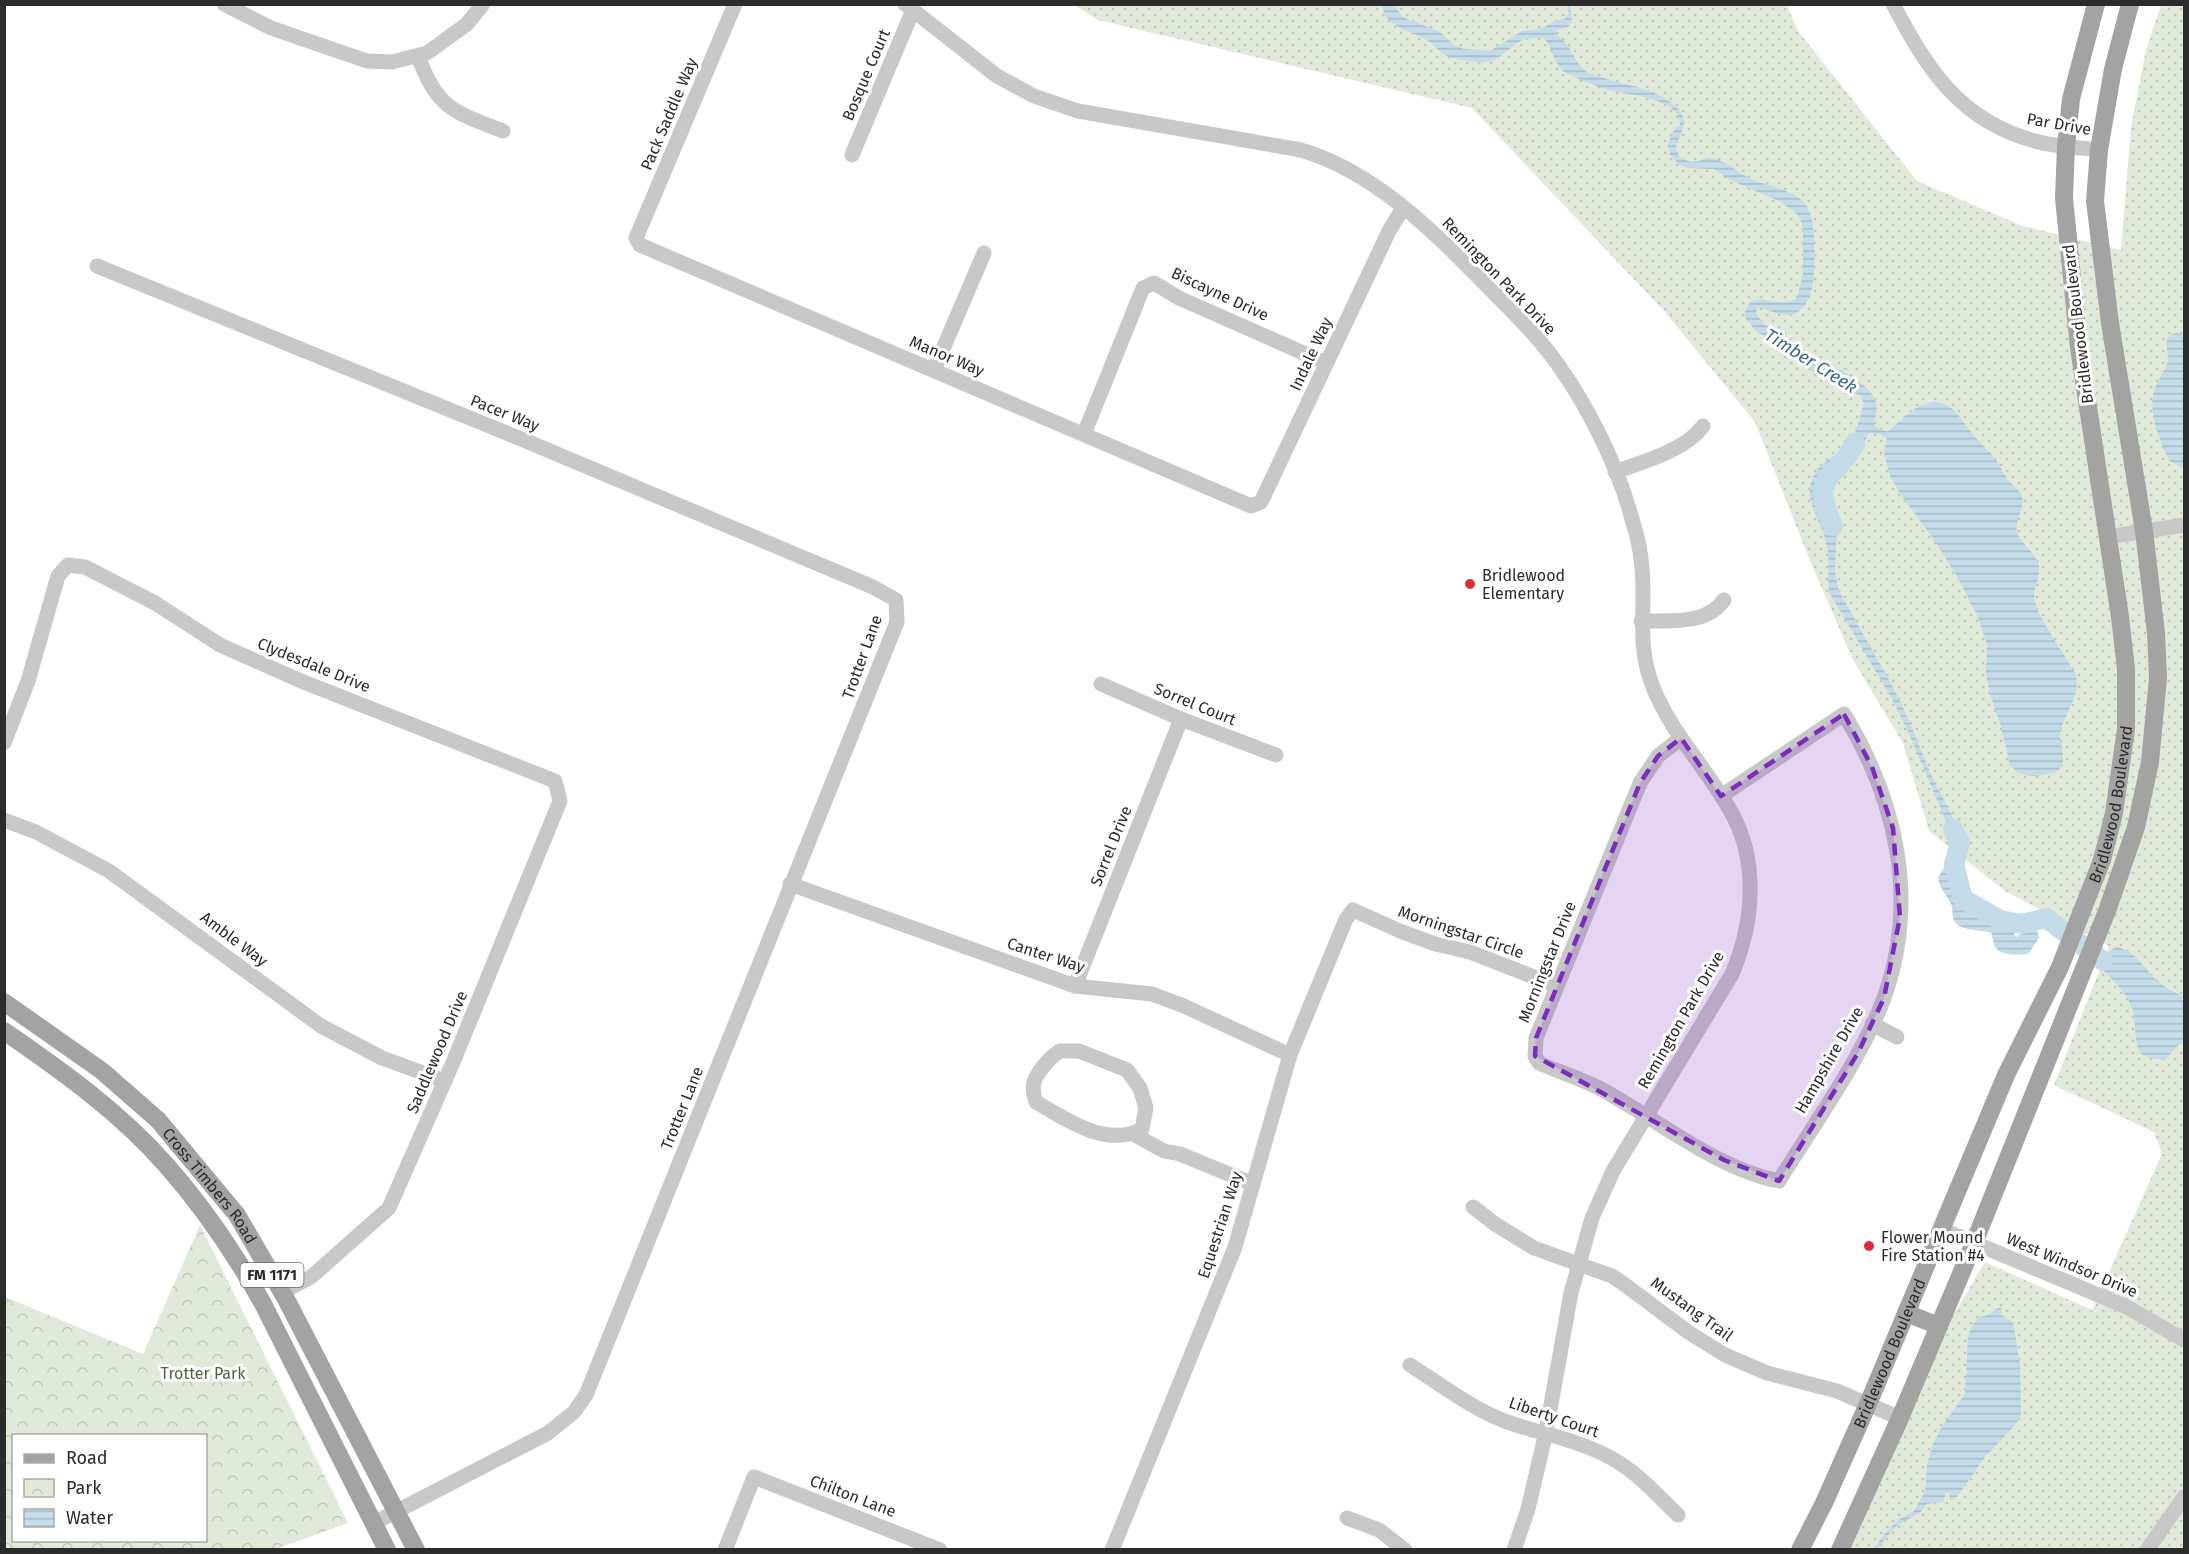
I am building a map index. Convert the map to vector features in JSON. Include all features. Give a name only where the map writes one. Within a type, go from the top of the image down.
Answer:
[{"type":"main road","name":"Bridlewood Boulevard","points":[[1800,1550],[1824,1503],[1868,1404],[2015,1057],[2060,967],[2087,902],[2110,830],[2120,783],[2126,729],[2126,669],[2079,348],[2064,198],[2071,99],[2096,4]]},
{"type":"main road","name":"Bridlewood Boulevard","points":[[1840,1550],[1900,1418],[1974,1243],[2107,911],[2136,827],[2154,739],[2158,656],[2154,609],[2144,531],[2110,323],[2095,201],[2099,150],[2113,69],[2130,4]]},
{"type":"main road","name":"Cross Timbers Road","points":[[4,1002],[102,1071],[158,1120],[237,1215],[282,1292],[416,1550]]},
{"type":"main road","name":"Cross Timbers Road","points":[[4,1031],[75,1083],[125,1124],[166,1165],[201,1207],[241,1264],[262,1302],[387,1550]]},
{"type":"main road","points":[[1906,1313],[1939,1326]]},
{"type":"street","points":[[224,4],[271,28],[367,61],[392,62],[427,53],[468,24],[483,4]]},
{"type":"street","name":"Pack Saddle Way","points":[[636,238],[735,4]]},
{"type":"street","name":"Par Drive","points":[[1893,4],[1920,54],[1940,82],[1964,106],[2014,134],[2036,142],[2099,150]]},
{"type":"street","name":"Bosque Court","points":[[852,155],[909,7]]},
{"type":"street","name":"Remington Park Drive","points":[[909,7],[997,75],[1034,96],[1078,111],[1269,143],[1308,152],[1334,162],[1373,184],[1458,255],[1518,317],[1557,364],[1592,421],[1615,472],[1633,520],[1640,553],[1643,657],[1662,710],[1721,796],[1741,833],[1747,859],[1750,897],[1745,937],[1740,954],[1721,993],[1646,1115],[1600,1198],[1571,1293],[1546,1432],[1528,1509],[1514,1550]]},
{"type":"street","points":[[418,56],[432,89],[444,104],[462,115],[503,131]]},
{"type":"street","name":"Indale Way","points":[[1247,504],[1251,506],[1261,502],[1402,208]]},
{"type":"street","name":"Manor Way","points":[[636,238],[640,245],[652,251],[1247,504]]},
{"type":"street","points":[[934,370],[984,253]]},
{"type":"street","name":"Pacer Way","points":[[98,266],[547,450],[873,587],[896,600]]},
{"type":"street","name":"Biscayne Drive","points":[[1084,434],[1143,288],[1148,284],[1154,283],[1179,298],[1326,363]]},
{"type":"street","points":[[1615,472],[1675,448],[1696,437],[1703,426]]},
{"type":"street","points":[[2108,537],[2184,525]]},
{"type":"street","name":"Clydesdale Drive","points":[[9,717],[28,681],[58,576],[69,565],[85,567],[155,603],[220,645],[301,681],[555,781]]},
{"type":"street","name":"Trotter Lane","points":[[374,1523],[548,1433],[574,1412],[586,1395],[897,622],[896,600]]},
{"type":"street","points":[[1641,621],[1695,619],[1707,616],[1724,600]]},
{"type":"street","name":"Sorrel Court","points":[[1101,684],[1276,755]]},
{"type":"street","name":"Hampshire Drive","points":[[1721,796],[1844,714],[1858,737],[1885,797],[1899,859],[1900,917],[1897,947],[1884,998],[1858,1053],[1779,1181]]},
{"type":"street","points":[[4,743],[9,717]]},
{"type":"street","name":"Sorrel Drive","points":[[1075,987],[1181,718]]},
{"type":"street","name":"Morningstar Drive","points":[[1681,738],[1658,756],[1643,775],[1536,1038],[1534,1056],[1539,1063],[1597,1087],[1724,1160],[1761,1177],[1779,1181]]},
{"type":"street","name":"Saddlewood Drive","points":[[282,1292],[311,1277],[389,1208],[445,1081],[560,801],[555,781]]},
{"type":"street","name":"Amble Way","points":[[4,820],[36,832],[109,871],[321,1026],[382,1058],[445,1081]]},
{"type":"street","name":"Canter Way","points":[[790,884],[1075,987],[1152,994],[1185,1006],[1290,1055]]},
{"type":"street","name":"Morningstar Circle","points":[[1353,910],[1400,931],[1435,944],[1470,952],[1557,986]]},
{"type":"street","name":"Equestrian Way","points":[[1112,1550],[1235,1247],[1290,1055],[1341,930],[1353,910]]},
{"type":"street","points":[[1872,1024],[1897,1037]]},
{"type":"street","points":[[1133,1134],[1142,1129],[1146,1108],[1140,1088],[1127,1070],[1079,1051],[1060,1051],[1052,1055],[1034,1083],[1036,1102],[1069,1122],[1107,1136],[1133,1134],[1164,1151],[1180,1154],[1253,1184]]},
{"type":"street","name":"Mustang Trail","points":[[1473,1207],[1517,1239],[1551,1256],[1612,1276],[1688,1332],[1725,1355],[1767,1372],[1837,1391],[1900,1418]]},
{"type":"street","name":"West Windsor Drive","points":[[1941,1229],[2127,1308],[2184,1340]]},
{"type":"street","name":"Liberty Court","points":[[1410,1365],[1470,1404],[1513,1424],[1577,1442],[1615,1460],[1631,1471],[1678,1515]]},
{"type":"street","name":"Chilton Lane","points":[[724,1550],[754,1477],[940,1550]]},
{"type":"street","points":[[2146,1550],[2184,1497]]},
{"type":"street","points":[[1347,1518],[1379,1530],[1405,1550]]},
{"type":"highlighted area","points":[[1844,714],[1872,767],[1893,828],[1900,917],[1884,998],[1858,1053],[1779,1181],[1724,1160],[1535,1056],[1536,1038],[1640,783],[1658,756],[1681,738],[1721,796]]},
{"type":"green space","points":[[1074,5],[1787,5],[1798,31],[1917,181],[2023,226],[2121,250],[2131,127],[2146,50],[2161,5],[2184,5],[2184,1549],[1846,1549],[1945,1329],[1985,1262],[2092,1310],[2162,1154],[2154,1132],[2054,1085],[2109,946],[2005,891],[1929,831],[1903,743],[1853,660],[1808,556],[1755,422],[1665,312],[1472,108],[1098,20]]},
{"type":"green space","name":"Trotter Park","points":[[200,1225],[348,1523],[276,1549],[5,1549],[5,1297],[143,1354]]},
{"type":"water","points":[[1382,5],[1394,5],[1407,19],[1439,31],[1454,45],[1464,49],[1490,51],[1522,31],[1543,28],[1555,21],[1565,19],[1569,13],[1567,5],[1570,5],[1572,22],[1568,27],[1557,30],[1555,34],[1565,42],[1583,69],[1589,73],[1650,91],[1675,106],[1682,114],[1684,121],[1676,147],[1677,153],[1682,158],[1691,162],[1708,158],[1717,159],[1749,178],[1795,195],[1807,207],[1812,220],[1814,243],[1813,281],[1809,298],[1804,307],[1792,314],[1779,314],[1758,307],[1756,312],[1766,326],[1781,338],[1839,369],[1869,390],[1877,405],[1874,425],[1882,430],[1888,431],[1922,405],[1935,402],[1948,406],[1993,456],[2008,480],[2020,492],[2023,501],[2016,528],[2039,567],[2034,593],[2035,602],[2048,629],[2075,673],[2077,681],[2075,695],[2061,730],[2063,760],[2061,765],[2058,771],[2033,776],[2021,773],[2010,765],[2001,726],[1990,694],[1986,674],[1987,644],[1978,617],[1937,544],[1890,476],[1884,453],[1887,438],[1869,433],[1856,459],[1830,470],[1822,484],[1822,498],[1837,526],[1835,571],[1839,591],[1893,687],[1931,775],[1962,835],[1954,864],[1974,897],[1975,911],[1980,917],[1994,919],[1998,913],[2013,917],[2020,922],[2014,934],[2016,937],[2032,927],[2037,929],[2039,938],[2028,954],[2001,952],[1995,947],[1991,933],[1964,928],[1955,922],[1951,904],[1938,878],[1953,855],[1956,843],[1954,837],[1892,699],[1829,592],[1827,546],[1812,503],[1810,486],[1816,471],[1850,442],[1864,404],[1860,395],[1828,382],[1755,330],[1745,317],[1748,304],[1753,300],[1790,302],[1797,298],[1803,273],[1803,229],[1800,218],[1779,201],[1730,180],[1714,169],[1688,168],[1680,165],[1670,155],[1668,145],[1672,133],[1680,125],[1678,116],[1672,109],[1652,99],[1604,88],[1566,73],[1558,66],[1545,39],[1520,41],[1491,61],[1461,60],[1445,55],[1426,40],[1392,23],[1387,18]]},
{"type":"water","points":[[2177,333],[2184,335],[2184,466],[2182,468],[2170,461],[2166,454],[2154,420],[2152,403],[2156,386],[2167,363],[2167,340]]},
{"type":"water","points":[[2116,947],[2129,952],[2160,983],[2184,997],[2184,1042],[2176,1047],[2165,1060],[2141,1054],[2131,1004],[2118,986],[2097,965],[2102,953],[2106,954]]},
{"type":"water","points":[[2001,1307],[2001,1315],[2013,1322],[2020,1364],[2021,1414],[2016,1424],[1985,1457],[1957,1497],[1950,1501],[1947,1490],[1943,1502],[1926,1504],[1917,1515],[1893,1529],[1877,1549],[1873,1549],[1895,1523],[1913,1512],[1925,1492],[1927,1465],[1933,1444],[1941,1428],[1965,1394],[1968,1337],[1972,1326],[1979,1317]]},
{"type":"waterway","name":"Timber Creek","points":[[1833,526],[1823,496],[1824,486],[1848,456],[1855,443]]},
{"type":"waterway","name":"Timber Creek","points":[[1953,829],[1960,843],[1954,864],[1963,899],[2000,920],[2022,924],[2046,918],[2103,961]]},
{"type":"place","name":"Bridlewood Elementary","points":[[1470,584]]},
{"type":"place","name":"Flower Mound Fire Station #4","points":[[1869,1246]]}]
